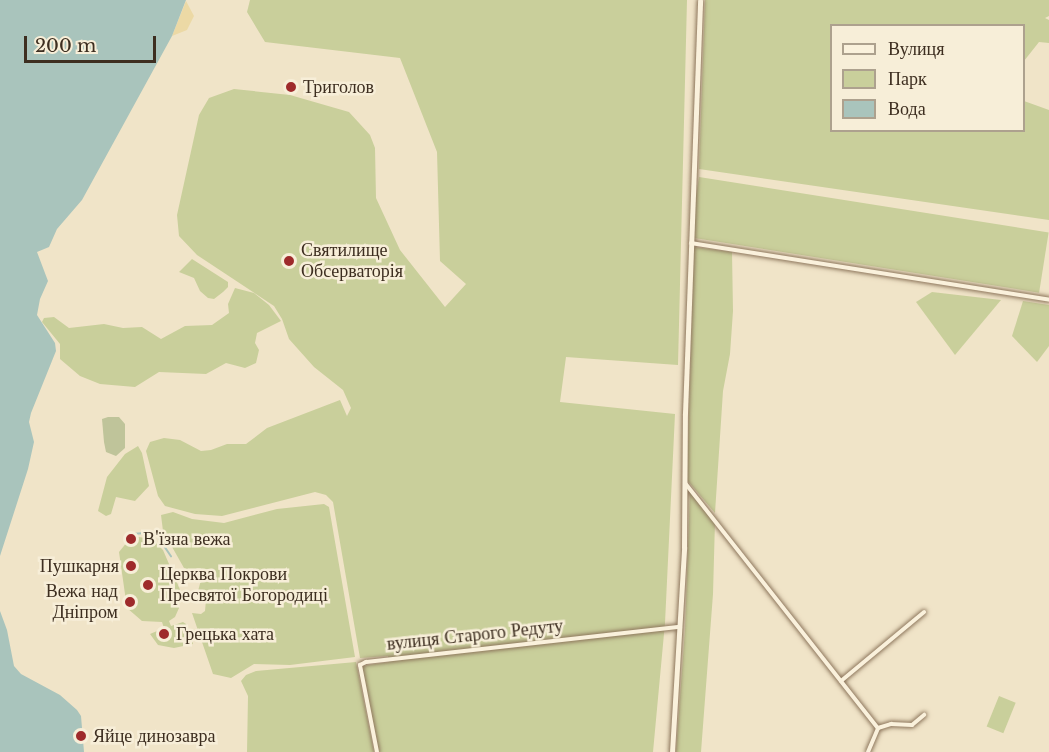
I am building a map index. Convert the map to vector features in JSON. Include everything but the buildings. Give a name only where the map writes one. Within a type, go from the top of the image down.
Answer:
[{"type":"main road","points":[[672,752],[681,627],[700,0]]},
{"type":"street","points":[[691,243],[1049,300]]},
{"type":"street","points":[[684,482],[878,728]]},
{"type":"street","points":[[841,681],[924,612]]},
{"type":"street","name":"вулиця Старого Редуту","points":[[377,752],[360,665],[366,662],[681,627]]},
{"type":"street","points":[[878,728],[891,724],[912,725],[924,716]]},
{"type":"street","points":[[868,752],[878,728]]},
{"type":"green space","points":[[250,0],[687,0],[678,365],[566,357],[560,402],[675,414],[665,623],[653,752],[379,752],[362,666],[389,662],[388,656],[360,658],[333,502],[326,495],[315,492],[222,516],[195,514],[165,506],[158,496],[146,451],[150,442],[164,438],[180,440],[201,451],[211,450],[227,444],[246,444],[267,428],[340,400],[347,416],[351,408],[343,390],[314,367],[289,339],[282,319],[274,306],[197,255],[179,236],[177,215],[199,115],[209,98],[234,89],[290,95],[349,112],[370,135],[375,148],[376,198],[400,250],[445,307],[466,284],[440,261],[437,152],[400,58],[265,42],[247,12]]},
{"type":"green space","points":[[705,0],[1049,0],[1049,16],[1045,18],[1049,20],[1049,43],[1039,42],[1025,60],[1025,24],[830,24],[830,132],[1025,132],[1025,101],[1049,110],[1049,220],[699,169]]},
{"type":"green space","points":[[699,177],[1049,232],[1039,293],[689,237]]},
{"type":"green space","points":[[694,247],[732,252],[733,311],[730,354],[723,391],[715,513],[687,480]]},
{"type":"green space","points":[[192,259],[228,282],[228,287],[214,299],[208,298],[200,291],[194,278],[179,272]]},
{"type":"green space","points":[[235,288],[254,293],[269,305],[281,321],[257,333],[255,343],[259,350],[256,363],[245,368],[226,363],[206,374],[159,372],[135,387],[100,384],[80,376],[60,359],[60,344],[42,322],[44,318],[54,317],[69,328],[104,324],[123,328],[142,327],[161,339],[185,326],[212,325],[229,313],[228,304]]},
{"type":"green space","points":[[932,292],[1001,300],[955,355],[916,302]]},
{"type":"green space","points":[[1023,301],[1049,305],[1049,346],[1037,362],[1012,336]]},
{"type":"green space","points":[[119,417],[125,424],[125,448],[116,456],[106,452],[102,419]]},
{"type":"green space","points":[[138,446],[142,453],[149,486],[135,501],[116,497],[111,514],[106,516],[98,511],[107,477],[125,454]]},
{"type":"green space","points":[[690,491],[715,521],[713,594],[701,752],[676,752],[685,629]]},
{"type":"green space","points":[[324,504],[329,507],[355,657],[290,665],[254,664],[231,678],[213,674],[192,613],[201,614],[205,611],[206,600],[198,591],[201,580],[198,575],[184,568],[163,531],[161,515],[173,512],[192,519],[224,523],[277,509]]},
{"type":"green space","points":[[132,536],[152,539],[163,550],[181,592],[179,608],[175,617],[169,621],[171,626],[183,622],[186,624],[193,644],[174,648],[158,645],[150,634],[164,628],[162,622],[142,621],[127,608],[119,552]]},
{"type":"green space","points":[[356,662],[374,752],[247,752],[248,696],[241,681],[246,675],[256,671]]},
{"type":"green space","points":[[999,696],[1016,703],[1003,733],[987,727]]},
{"type":"sand","points":[[186,1],[194,16],[187,30],[172,36]]},
{"type":"water","points":[[0,0],[186,0],[172,36],[82,200],[57,229],[49,247],[37,252],[48,281],[40,299],[37,315],[55,343],[56,351],[31,413],[29,422],[34,442],[28,469],[0,556]]},
{"type":"water","points":[[0,611],[7,630],[14,666],[21,674],[60,695],[77,710],[81,716],[84,752],[0,752]]},
{"type":"waterway","points":[[132,534],[154,535]]},
{"type":"waterway","points":[[159,538],[171,556]]},
{"type":"place","name":"Триголов","points":[[291,87]]},
{"type":"place","name":"Святилище Обсерваторія","points":[[289,261]]},
{"type":"place","name":"В'їзна вежа","points":[[131,539]]},
{"type":"place","name":"Пушкарня","points":[[131,566]]},
{"type":"place","name":"Церква Покрови Пресвятої Богородиці","points":[[148,585]]},
{"type":"place","name":"Вежа над Дніпром","points":[[130,602]]},
{"type":"place","name":"Грецька хата","points":[[164,634]]},
{"type":"place","name":"Яйце динозавра","points":[[81,736]]}]
